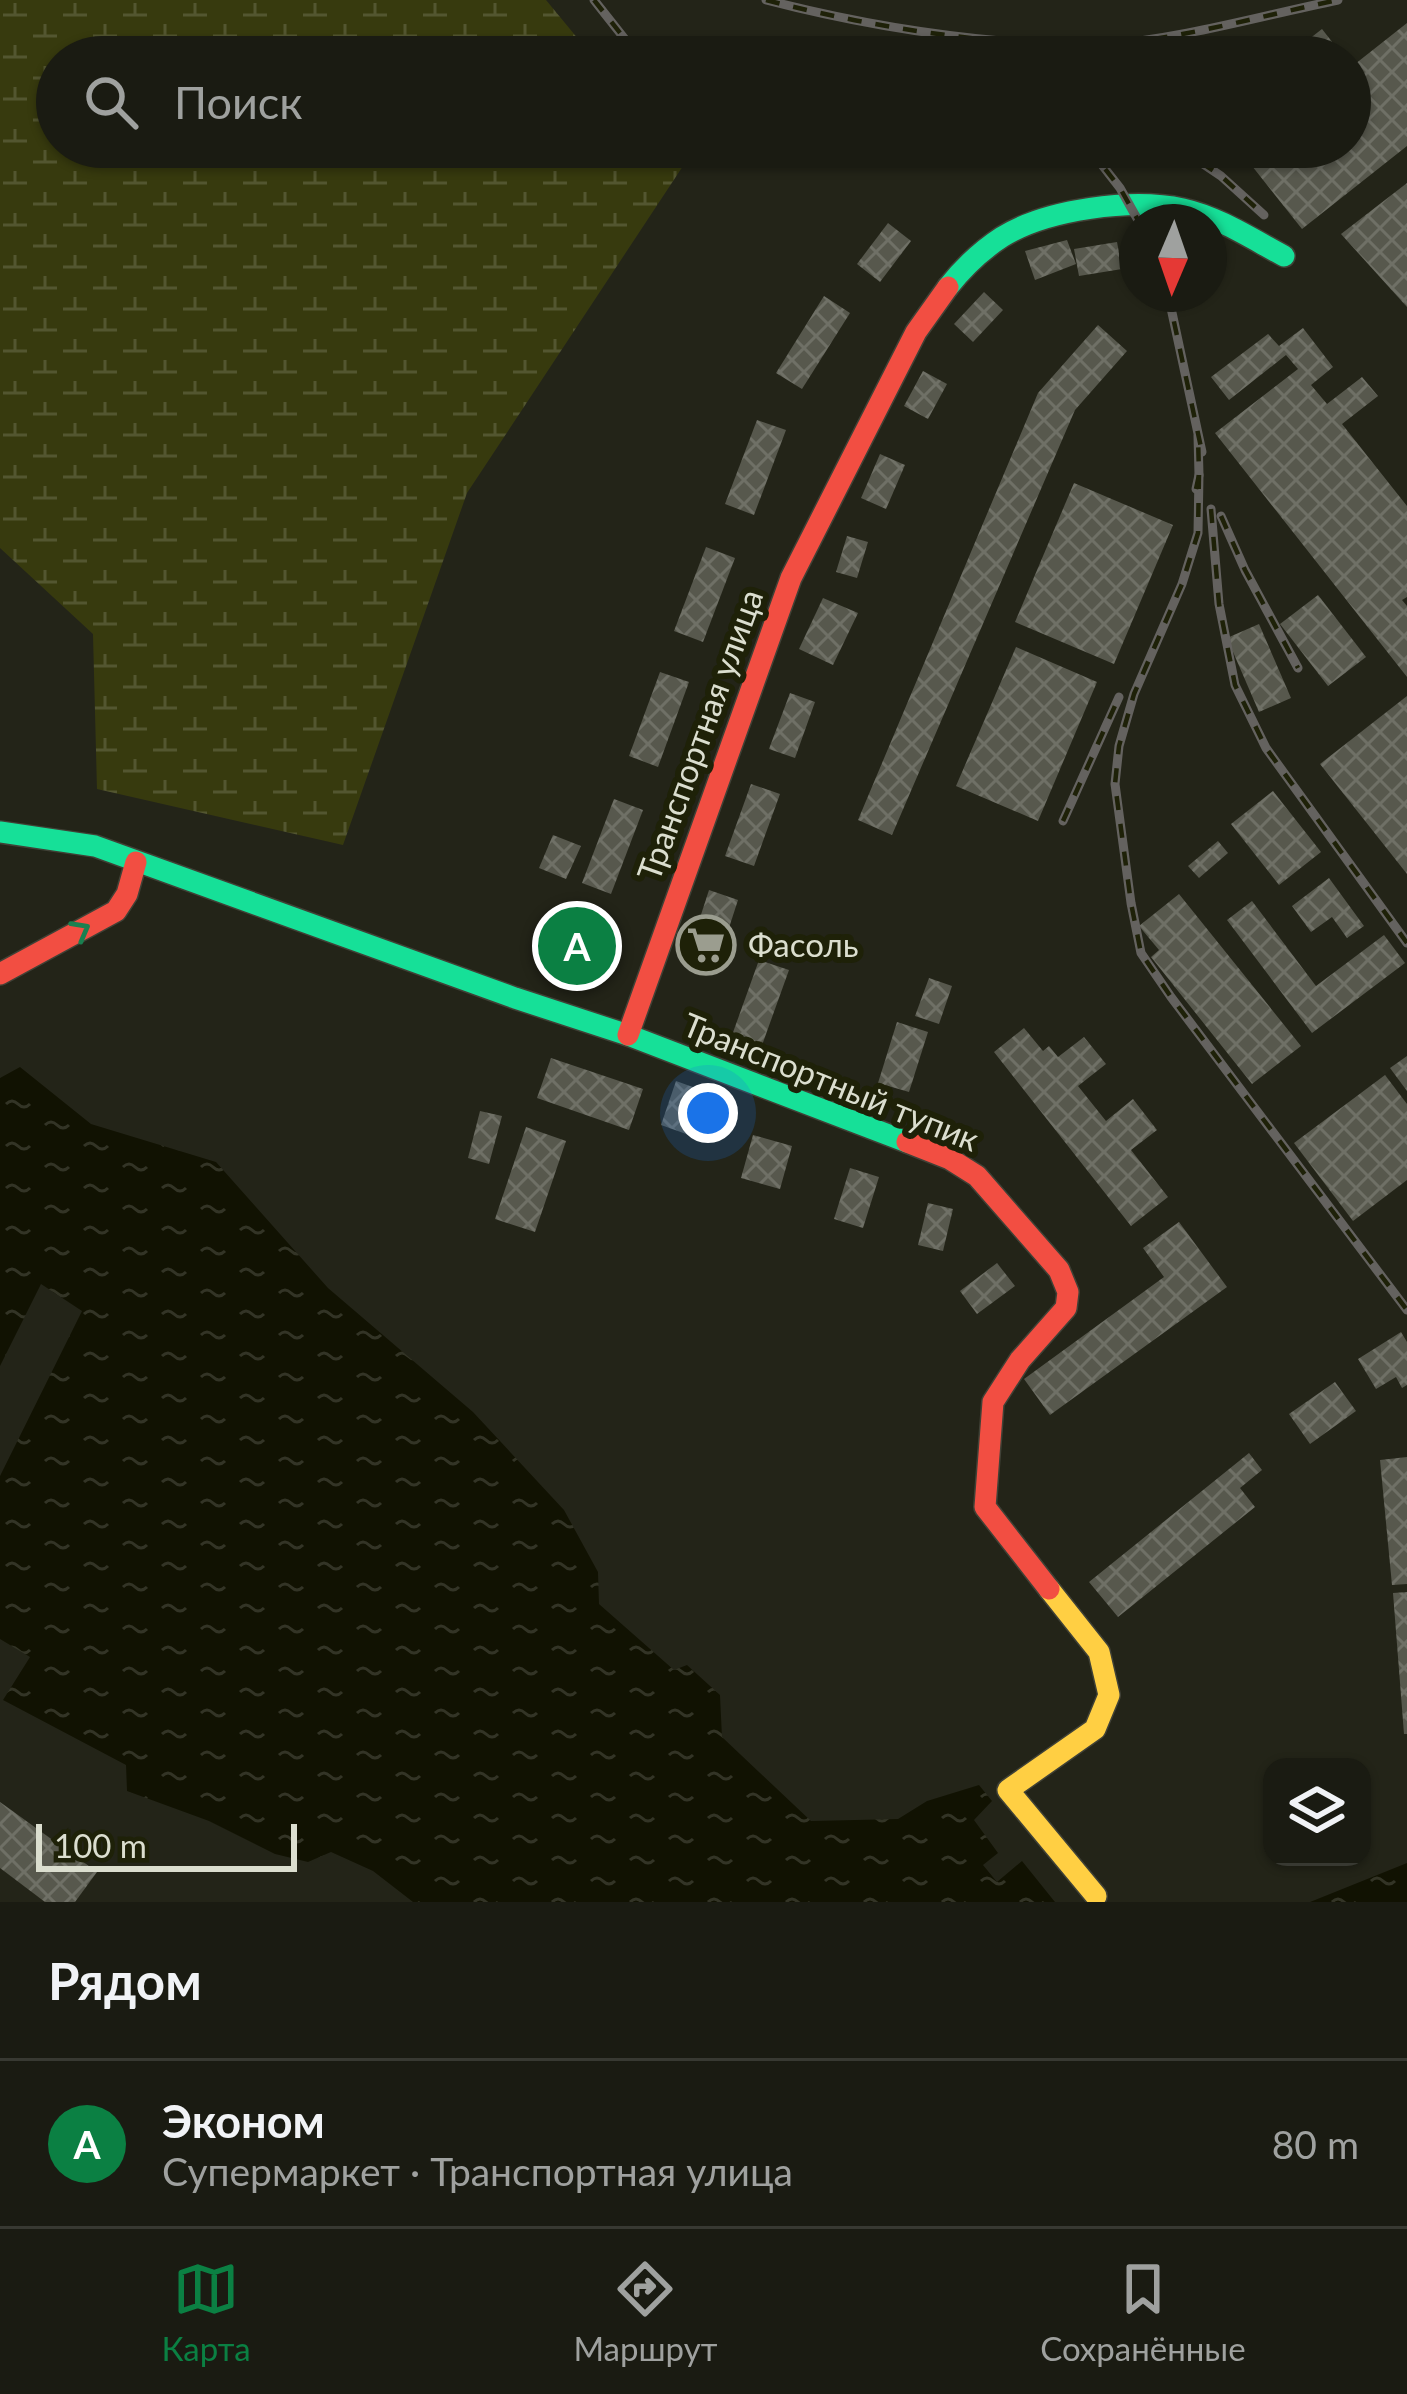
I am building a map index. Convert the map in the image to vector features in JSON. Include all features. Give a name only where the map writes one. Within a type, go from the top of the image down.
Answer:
[{"type":"street","name":"Транспортная улица","points":[[628,1035],[791,578],[916,332],[950,284],[1005,235],[1084,208],[1147,204],[1186,209],[1284,256]]},
{"type":"street","points":[[0,832],[95,846],[628,1035]]},
{"type":"street","points":[[0,974],[116,911],[127,894],[136,862]]},
{"type":"street","name":"Транспортный тупик","points":[[628,1035],[950,1159],[977,1177],[1059,1270],[1068,1292],[1066,1308],[1020,1360],[994,1402],[985,1507],[1099,1652],[1109,1695],[1095,1729],[1008,1790],[1096,1896]]},
{"type":"green space","points":[[0,0],[546,0],[576,36],[36,36],[36,168],[682,168],[467,493],[343,845],[97,789],[93,634],[0,548]]},
{"type":"water","points":[[20,1067],[91,1124],[216,1162],[328,1288],[473,1412],[564,1510],[598,1572],[599,1604],[674,1670],[687,1665],[720,1695],[722,1737],[811,1821],[898,1819],[927,1801],[979,1785],[992,1801],[974,1820],[998,1853],[983,1865],[997,1882],[1022,1861],[1055,1902],[413,1902],[373,1871],[331,1852],[308,1862],[275,1854],[209,1821],[127,1791],[126,1765],[3,1700],[30,1657],[0,1639],[0,1476],[82,1311],[41,1284],[0,1366],[0,1078]]},
{"type":"water","points":[[1407,1863],[1407,1902],[1310,1902]]},
{"type":"building","points":[[1407,23],[1407,146],[1302,229],[1254,168],[1371,168],[1371,51]]},
{"type":"building","points":[[1407,183],[1407,307],[1341,234]]},
{"type":"building","points":[[888,223],[911,241],[880,282],[857,264]]},
{"type":"building","points":[[1067,240],[1076,264],[1035,280],[1025,251]]},
{"type":"building","points":[[1117,242],[1119,269],[1079,276],[1074,249]]},
{"type":"building","points":[[984,292],[1003,310],[973,342],[954,324]]},
{"type":"building","points":[[824,296],[850,313],[802,389],[776,373]]},
{"type":"building","points":[[1098,325],[1127,351],[1075,410],[892,835],[858,820],[1038,393]]},
{"type":"building","points":[[1303,328],[1333,367],[1311,385],[1327,404],[1362,377],[1378,396],[1342,424],[1407,506],[1407,597],[1402,600],[1407,606],[1407,677],[1215,433],[1298,369],[1286,355],[1229,400],[1211,377],[1268,334],[1279,346]]},
{"type":"building","points":[[923,371],[947,384],[928,419],[904,406]]},
{"type":"building","points":[[757,420],[786,430],[754,515],[725,504]]},
{"type":"building","points":[[880,454],[905,465],[886,509],[861,498]]},
{"type":"building","points":[[1074,483],[1173,525],[1114,664],[1015,622]]},
{"type":"building","points":[[847,536],[868,542],[857,578],[836,572]]},
{"type":"building","points":[[706,547],[735,558],[703,642],[674,631]]},
{"type":"building","points":[[1318,595],[1366,657],[1328,686],[1280,624]]},
{"type":"building","points":[[823,598],[858,613],[833,665],[799,649]]},
{"type":"building","points":[[1259,624],[1291,698],[1259,712],[1227,638]]},
{"type":"building","points":[[1016,647],[1097,682],[1038,821],[956,786]]},
{"type":"building","points":[[660,672],[689,682],[658,767],[629,756]]},
{"type":"building","points":[[790,693],[815,702],[795,758],[769,749]]},
{"type":"building","points":[[1407,696],[1407,874],[1320,764]]},
{"type":"building","points":[[751,784],[780,794],[754,866],[725,856]]},
{"type":"building","points":[[1273,791],[1321,852],[1279,885],[1231,824]]},
{"type":"building","points":[[614,799],[643,810],[611,894],[582,883]]},
{"type":"building","points":[[553,835],[581,846],[566,879],[539,868]]},
{"type":"building","points":[[1218,841],[1228,853],[1199,878],[1188,866]]},
{"type":"building","points":[[1329,878],[1364,926],[1347,938],[1332,917],[1311,932],[1292,906]]},
{"type":"building","points":[[709,890],[738,900],[714,974],[685,964]]},
{"type":"building","points":[[1179,894],[1301,1046],[1252,1084],[1151,957],[1159,950],[1139,926]]},
{"type":"building","points":[[1252,901],[1316,986],[1384,935],[1405,963],[1312,1033],[1227,920]]},
{"type":"building","points":[[575,917],[597,926],[578,974],[556,966]]},
{"type":"building","points":[[759,960],[789,970],[761,1048],[731,1038]]},
{"type":"building","points":[[929,978],[952,986],[939,1024],[915,1016]]},
{"type":"building","points":[[897,1022],[928,1032],[909,1092],[878,1083]]},
{"type":"building","points":[[1024,1028],[1043,1051],[1049,1046],[1058,1057],[1084,1037],[1106,1064],[1078,1086],[1106,1121],[1133,1099],[1157,1130],[1131,1150],[1168,1197],[1131,1226],[994,1052]]},
{"type":"building","points":[[1407,1056],[1407,1091],[1390,1068]]},
{"type":"building","points":[[551,1058],[643,1089],[629,1130],[537,1098]]},
{"type":"building","points":[[1385,1075],[1407,1104],[1407,1180],[1353,1221],[1294,1143]]},
{"type":"building","points":[[676,1081],[704,1091],[689,1135],[661,1125]]},
{"type":"building","points":[[480,1111],[502,1116],[489,1164],[468,1158]]},
{"type":"building","points":[[526,1127],[566,1141],[535,1232],[495,1219]]},
{"type":"building","points":[[753,1135],[792,1146],[780,1189],[741,1178]]},
{"type":"building","points":[[850,1168],[879,1177],[863,1228],[834,1219]]},
{"type":"building","points":[[928,1203],[953,1209],[943,1251],[918,1245]]},
{"type":"building","points":[[1179,1222],[1227,1287],[1050,1415],[1024,1379],[1164,1277],[1143,1248]]},
{"type":"building","points":[[997,1263],[1015,1286],[977,1314],[960,1291]]},
{"type":"building","points":[[1401,1332],[1407,1342],[1407,1385],[1402,1388],[1396,1377],[1376,1389],[1358,1359]]},
{"type":"building","points":[[1335,1382],[1356,1411],[1310,1444],[1289,1414]]},
{"type":"building","points":[[1249,1453],[1262,1470],[1240,1488],[1255,1507],[1118,1617],[1089,1582]]},
{"type":"building","points":[[1407,1457],[1407,1584],[1392,1585],[1380,1460]]},
{"type":"building","points":[[1407,1592],[1407,1734],[1404,1734],[1393,1593]]},
{"type":"building","points":[[0,1802],[97,1872],[75,1902],[45,1902],[0,1868]]},
{"type":"railway","points":[[594,0],[622,36]]},
{"type":"railway","points":[[766,0],[853,20],[961,36]]},
{"type":"railway","points":[[1172,36],[1338,0]]},
{"type":"railway","points":[[1104,168],[1129,204]]},
{"type":"railway","points":[[1209,168],[1264,215]]},
{"type":"railway","points":[[1172,312],[1202,452]]},
{"type":"railway","points":[[1196,489],[1198,436]]},
{"type":"railway","points":[[1199,475],[1198,533],[1182,584],[1134,694],[1119,746],[1115,784],[1141,953],[1407,1310]]},
{"type":"railway","points":[[1211,509],[1219,604],[1235,685],[1266,748],[1407,943]]},
{"type":"railway","points":[[1221,516],[1298,668]]},
{"type":"railway","points":[[1063,821],[1119,697]]},
{"type":"traffic: fast","points":[[948,287],[1002,237],[1042,219],[1090,208],[1183,209],[1235,229],[1284,256]]},
{"type":"traffic: fast","points":[[0,832],[95,846],[628,1035],[907,1142]]},
{"type":"traffic: slow","points":[[1049,1589],[1099,1652],[1109,1695],[1095,1729],[1008,1790],[1096,1896]]},
{"type":"traffic: jam","points":[[628,1035],[791,578],[916,332],[948,287]]},
{"type":"traffic: jam","points":[[0,974],[116,911],[127,894],[136,862]]},
{"type":"traffic: jam","points":[[907,1142],[977,1176],[1059,1270],[1068,1292],[1066,1308],[1020,1360],[993,1402],[985,1507],[1049,1589]]},
{"type":"place","name":"Фасоль","points":[[706,945]]},
{"type":"place","name":"Эконом","points":[[577,946]]}]
